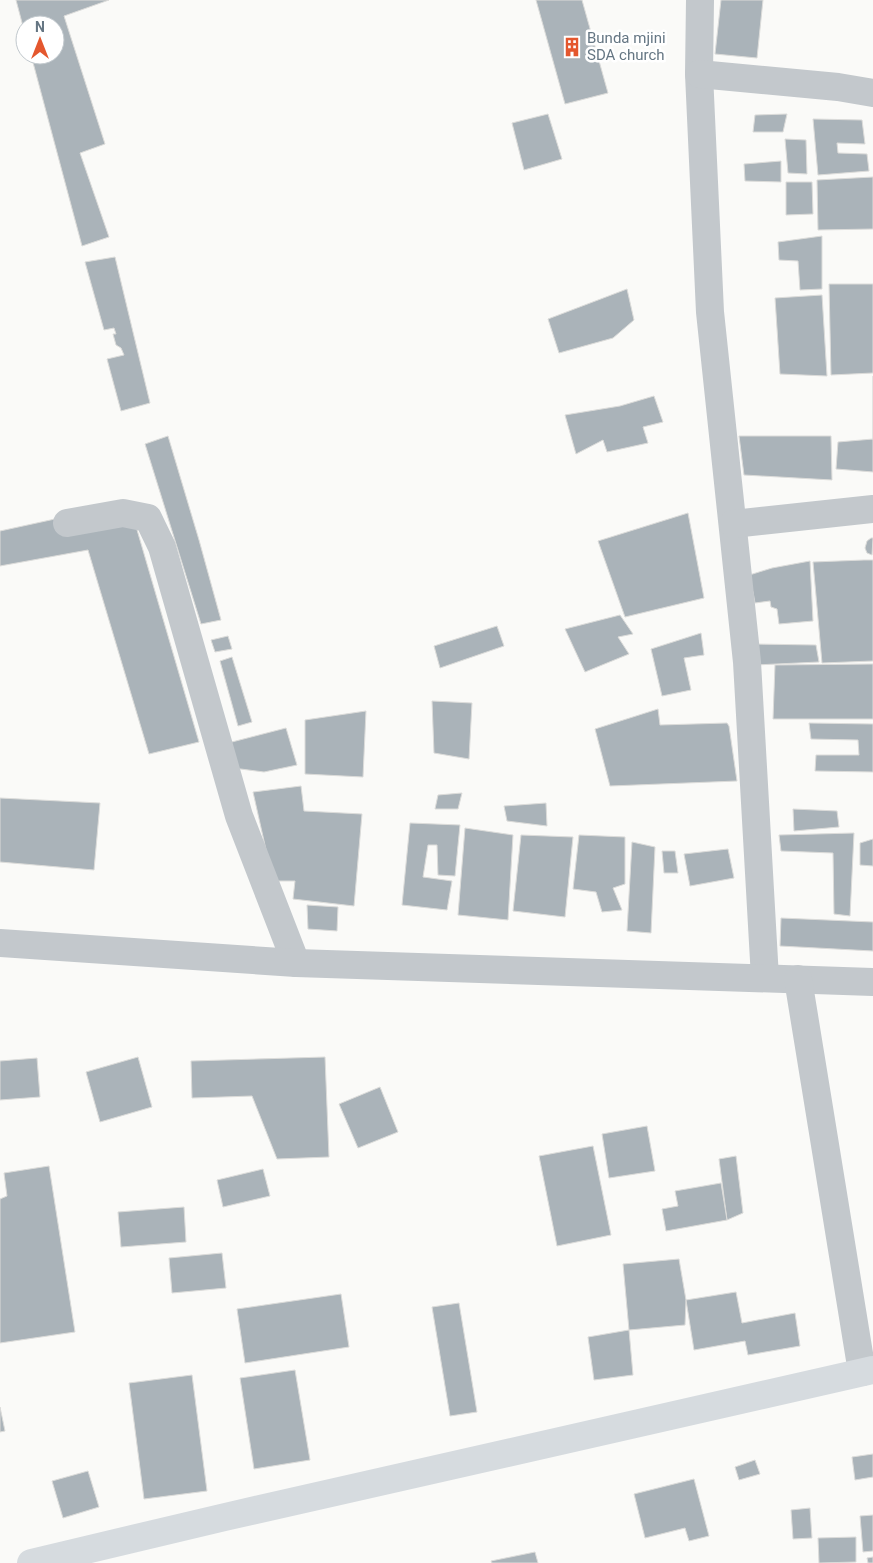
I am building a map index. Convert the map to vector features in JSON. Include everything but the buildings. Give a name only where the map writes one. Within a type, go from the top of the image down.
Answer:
[{"type":"main road","points":[[32,1563],[234,1514],[867,1371]]},
{"type":"street","points":[[700,0],[699,74],[710,312],[747,662],[765,978]]},
{"type":"street","points":[[699,74],[838,87],[873,94]]},
{"type":"street","points":[[732,524],[873,509]]},
{"type":"street","points":[[67,523],[123,513],[148,518],[162,547],[238,816],[296,963]]},
{"type":"street","points":[[0,943],[296,963],[873,982]]},
{"type":"street","points":[[798,979],[867,1371]]},
{"type":"place","name":"Bunda mjini SDA church","points":[[572,47]]}]
